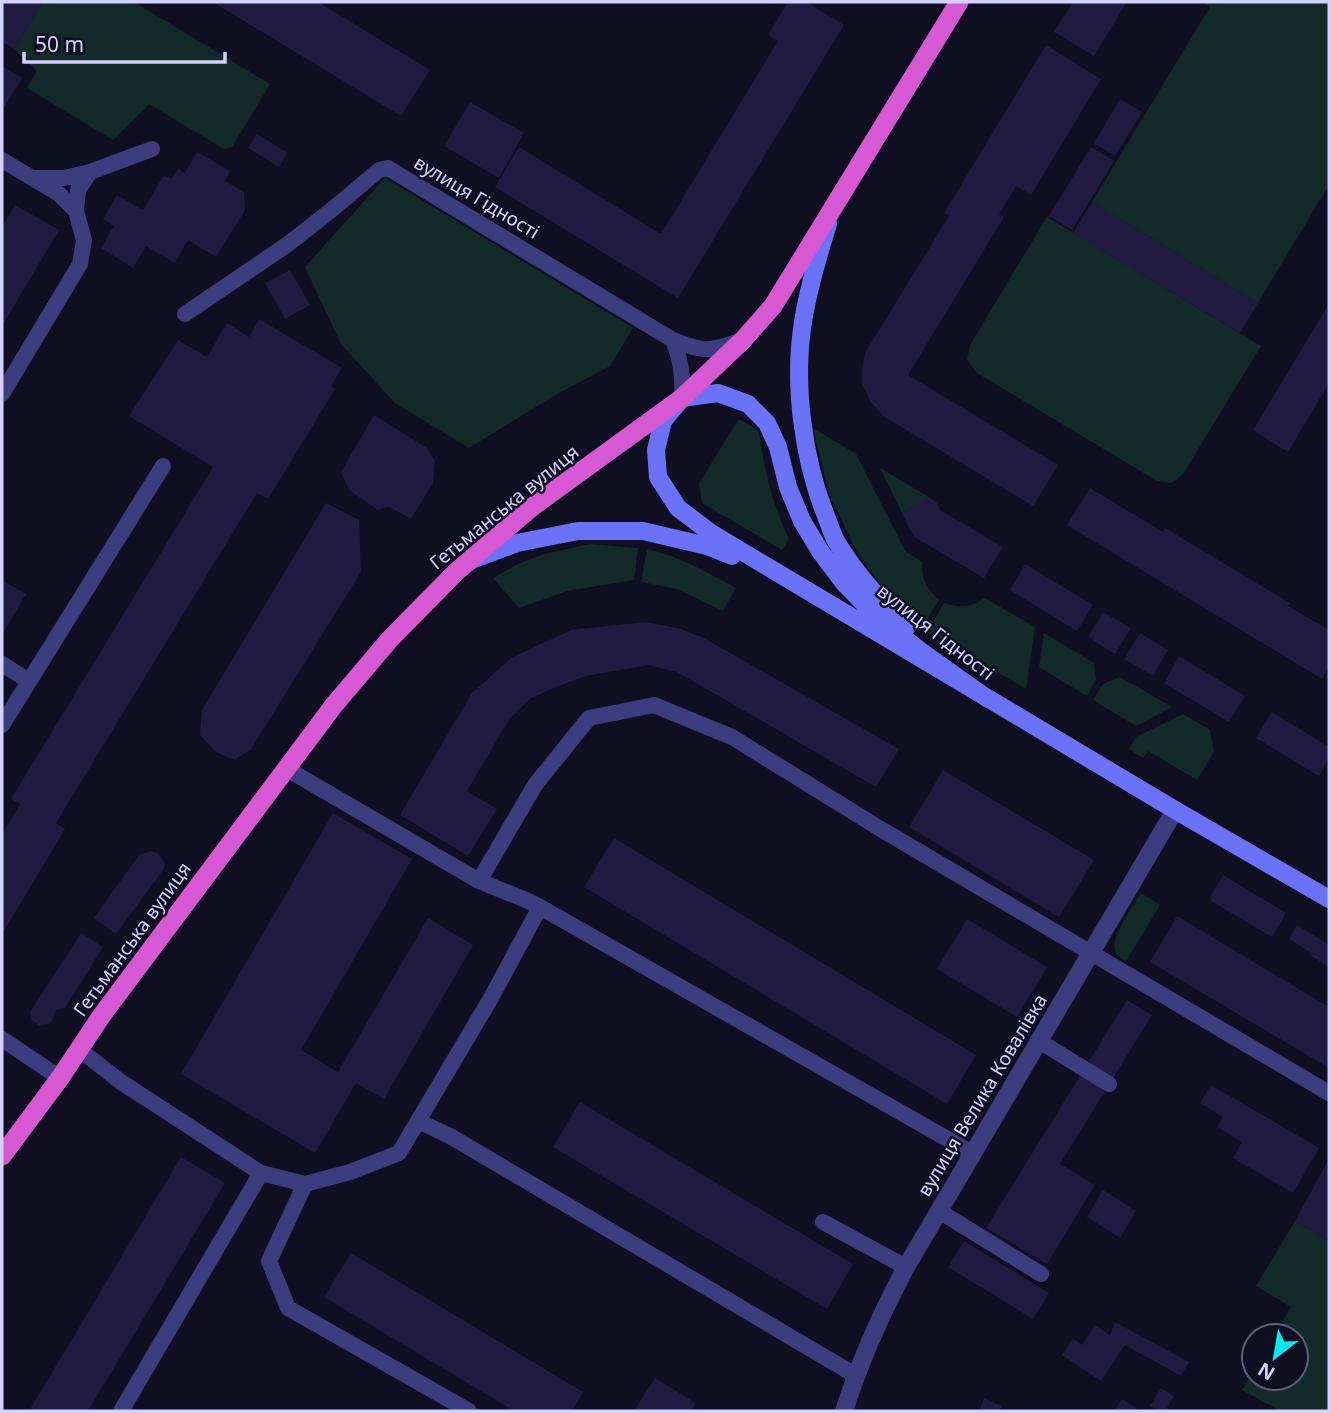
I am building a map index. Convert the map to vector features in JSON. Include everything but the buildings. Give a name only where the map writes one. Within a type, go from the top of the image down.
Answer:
[{"type":"highway","name":"Гетьманська вулиця","points":[[2,1156],[60,1079],[102,1015],[334,705],[390,639],[467,562],[533,507],[682,398],[743,340],[773,306],[960,2]]},
{"type":"main road","name":"вулиця Гідності","points":[[831,212],[804,313],[799,370],[804,434],[818,495],[836,540],[870,589],[911,634],[988,699]]},
{"type":"main road","name":"вулиця Гідності","points":[[988,699],[876,616],[844,583],[802,521],[788,487],[778,447],[767,423],[748,404],[718,393],[682,398],[663,421],[656,450],[658,477],[678,508],[710,533],[773,571],[988,699],[1175,810],[1329,899]]},
{"type":"main road","name":"вулиця Гідності","points":[[467,562],[517,543],[578,531],[643,531],[707,546],[773,571]]},
{"type":"street","name":"вулиця Велика Ковалівка","points":[[844,1411],[855,1375],[880,1316],[906,1267],[1175,810]]},
{"type":"lane","points":[[33,178],[64,178],[90,172],[152,149]]},
{"type":"lane","points":[[2,160],[59,194],[76,211]]},
{"type":"lane","name":"вулиця Гідності","points":[[185,314],[288,244],[379,170],[388,168],[673,341]]},
{"type":"lane","points":[[2,394],[80,264],[84,240],[76,211],[78,190],[90,172]]},
{"type":"lane","points":[[673,341],[697,349],[718,349],[743,340]]},
{"type":"lane","points":[[673,341],[683,376],[682,398]]},
{"type":"lane","points":[[2,725],[163,466]]},
{"type":"lane","points":[[2,664],[29,681]]},
{"type":"lane","points":[[479,881],[535,785],[589,718],[654,705],[732,737],[878,828],[1329,1093]]},
{"type":"lane","points":[[287,769],[479,881],[540,907],[972,1153]]},
{"type":"lane","points":[[80,1050],[121,1082],[261,1173],[305,1184],[351,1172],[399,1153],[491,998],[540,907]]},
{"type":"lane","points":[[2,1039],[60,1079]]},
{"type":"lane","points":[[1039,1041],[1109,1084]]},
{"type":"lane","points":[[418,1121],[450,1136],[855,1375]]},
{"type":"lane","points":[[121,1411],[261,1173]]},
{"type":"lane","points":[[305,1184],[269,1261],[288,1308],[469,1411]]},
{"type":"lane","points":[[939,1210],[1041,1274]]},
{"type":"lane","points":[[823,1222],[906,1267]]},
{"type":"green space","points":[[43,2],[134,2],[270,84],[232,147],[224,149],[149,104],[113,140],[27,88],[37,71],[14,49]]},
{"type":"green space","points":[[1202,2],[1329,2],[1329,185],[1258,303],[1092,202],[1210,7]]},
{"type":"green space","points":[[385,178],[633,328],[610,366],[557,394],[469,448],[395,403],[341,344],[305,267]]},
{"type":"green space","points":[[1047,217],[1261,346],[1183,474],[1172,483],[1157,481],[977,373],[967,360],[970,345]]},
{"type":"green space","points":[[739,419],[759,431],[770,486],[789,539],[782,550],[702,503],[699,483]]},
{"type":"green space","points":[[813,428],[856,454],[905,551],[922,562],[926,583],[939,600],[922,628],[893,601],[858,554],[829,494]]},
{"type":"green space","points":[[880,468],[929,497],[902,513]]},
{"type":"green space","points":[[590,544],[638,548],[634,580],[567,591],[519,608],[493,578],[544,554]]},
{"type":"green space","points":[[647,549],[682,560],[736,588],[723,611],[677,589],[641,582]]},
{"type":"green space","points":[[985,598],[1035,627],[1026,689],[928,631],[944,603],[965,606]]},
{"type":"green space","points":[[1044,633],[1094,663],[1096,680],[1087,696],[1039,667]]},
{"type":"green space","points":[[1120,677],[1172,707],[1136,726],[1093,700],[1103,684]]},
{"type":"green space","points":[[1183,714],[1210,730],[1214,752],[1197,780],[1148,751],[1143,758],[1129,749],[1136,737]]},
{"type":"green space","points":[[1141,893],[1160,905],[1126,961],[1117,955],[1115,941]]},
{"type":"green space","points":[[1295,1221],[1329,1241],[1329,1411],[1280,1411],[1246,1392],[1310,1392],[1310,1322],[1282,1322],[1291,1307],[1256,1286]]}]
